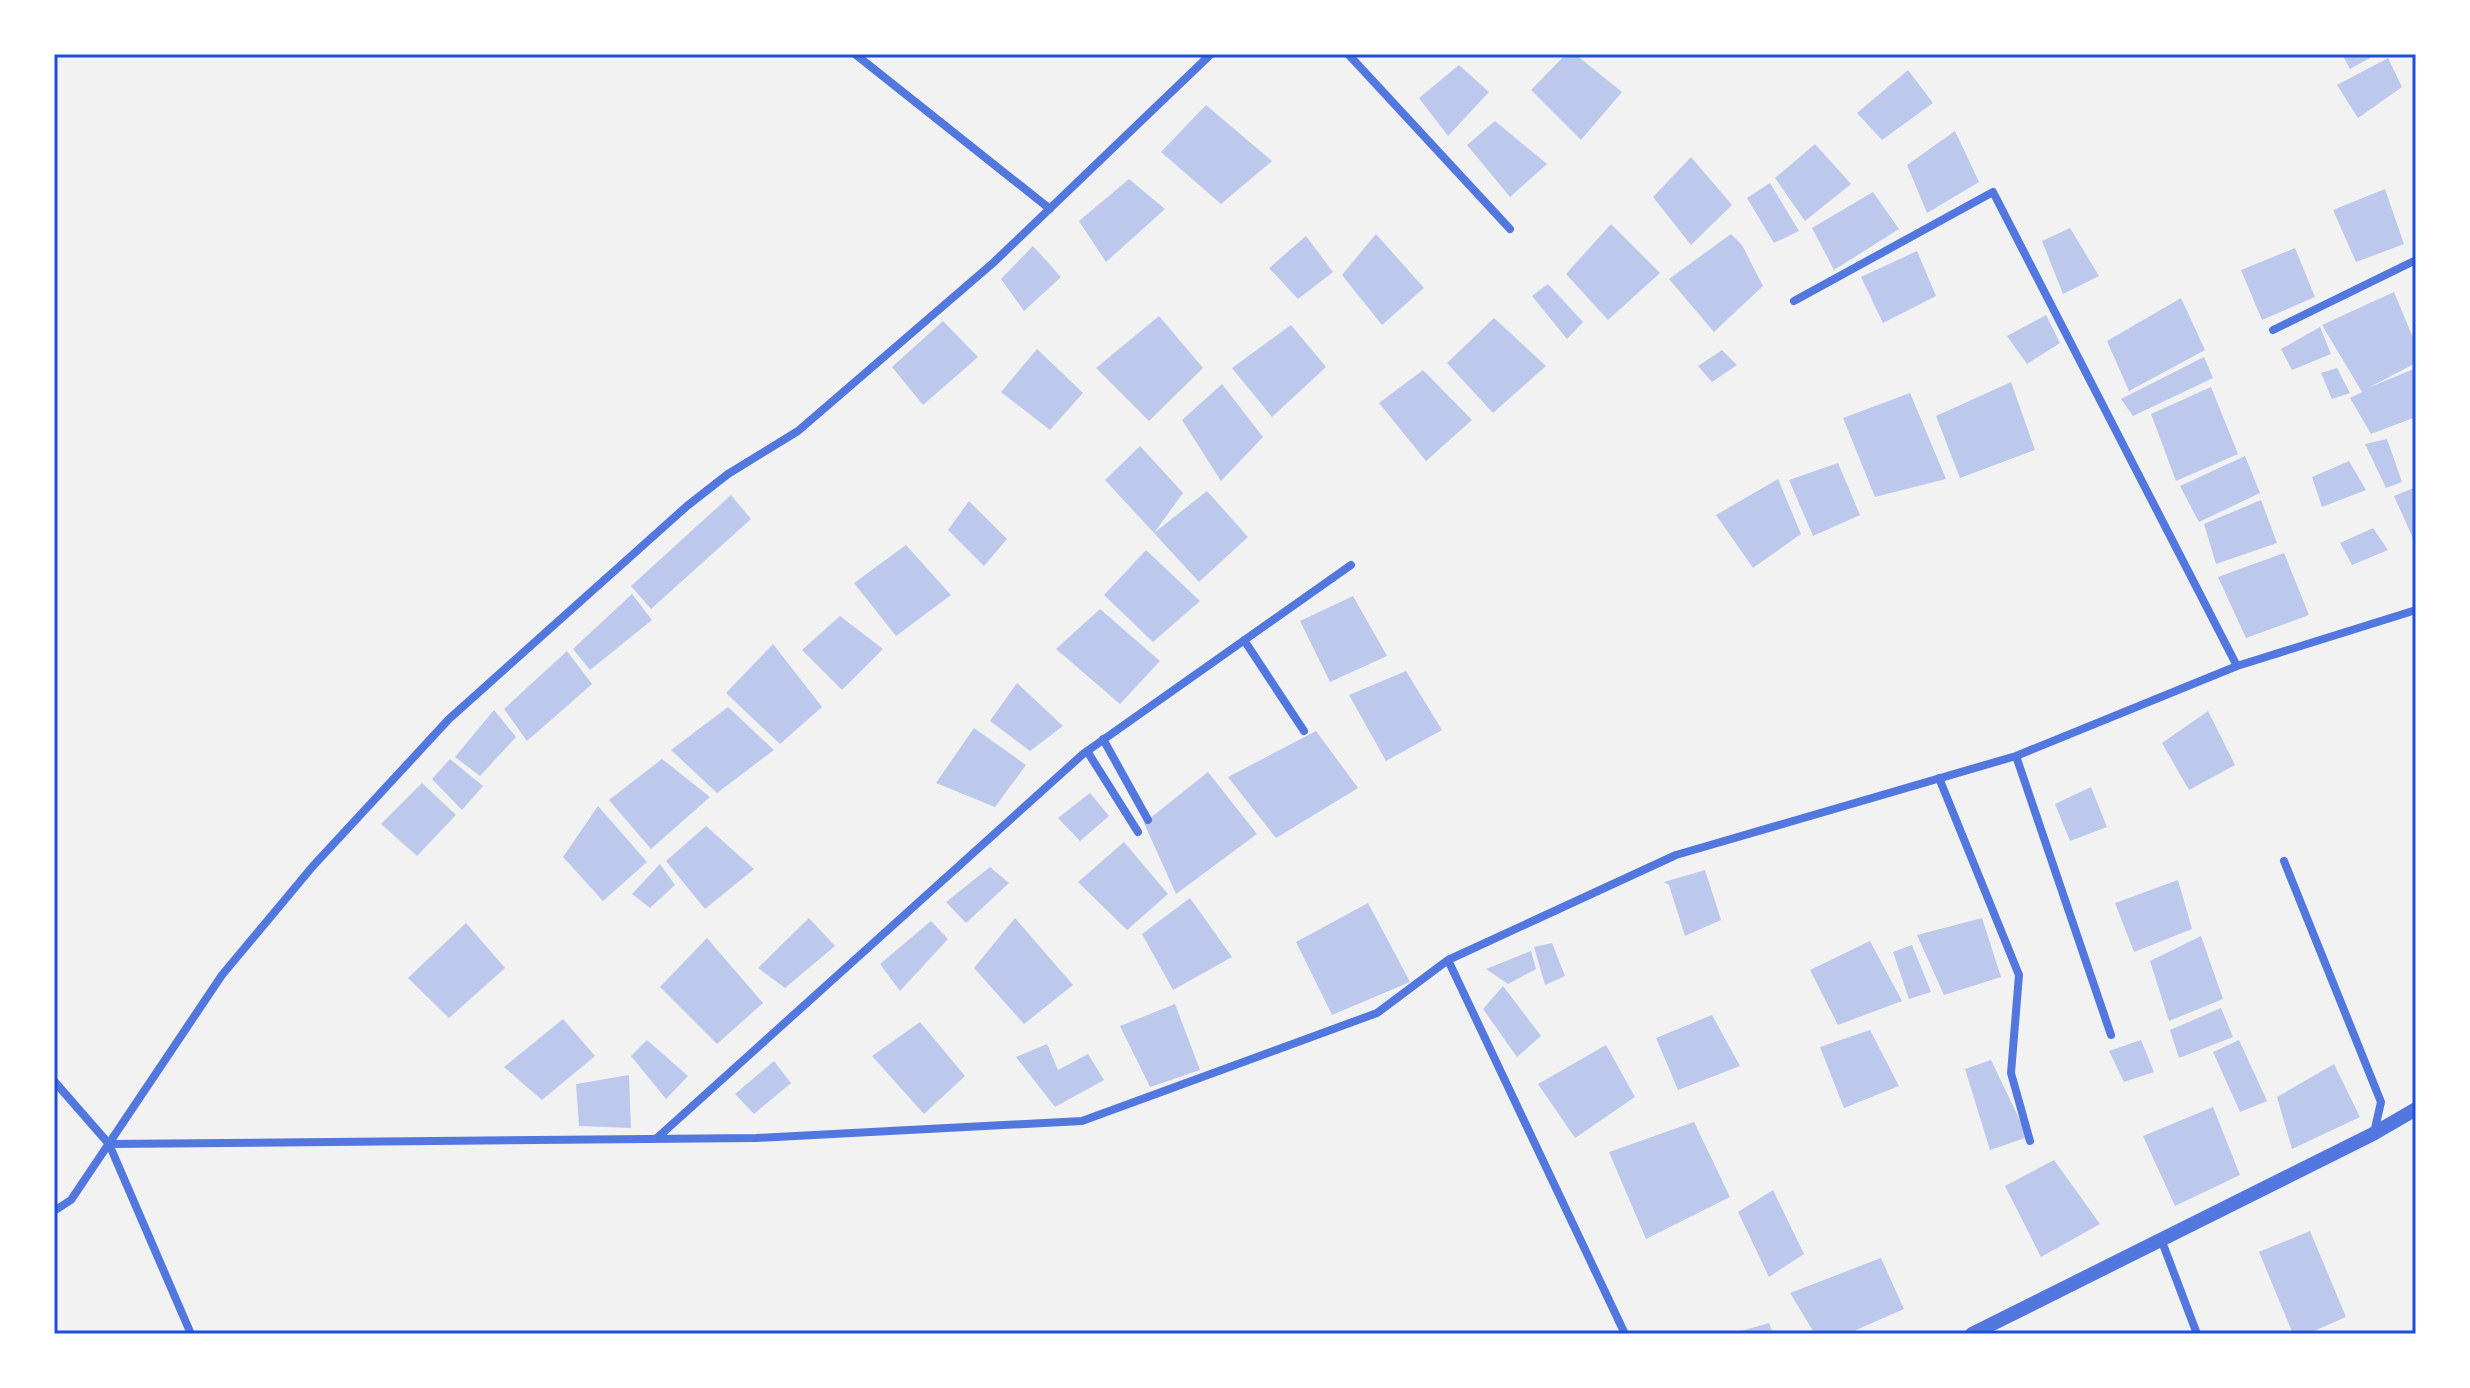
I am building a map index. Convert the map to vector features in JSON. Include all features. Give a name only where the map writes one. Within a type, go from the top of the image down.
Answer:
[{"type":"street","points":[[855,54],[1050,209]]},
{"type":"street","points":[[54,1211],[71,1200],[222,975],[313,866],[449,719],[687,506],[728,474],[798,431],[993,263],[1211,54]]},
{"type":"street","points":[[1348,54],[1510,229]]},
{"type":"street","points":[[1794,301],[1993,192],[2237,666]]},
{"type":"street","points":[[2273,330],[2416,260]]},
{"type":"street","points":[[657,1139],[1087,751],[1351,565]]},
{"type":"street","points":[[109,1144],[756,1138],[1082,1121],[1377,1013],[1448,960],[1676,855],[2016,756],[2237,666],[2416,610]]},
{"type":"street","points":[[1244,640],[1304,731]]},
{"type":"street","points":[[1103,739],[1148,820]]},
{"type":"street","points":[[1087,751],[1138,832]]},
{"type":"street","points":[[2016,756],[2111,1035]]},
{"type":"street","points":[[1939,778],[2019,975],[2011,1073],[2030,1141]]},
{"type":"street","points":[[2284,861],[2381,1102],[2373,1134]]},
{"type":"street","points":[[1448,960],[1625,1334]]},
{"type":"street","points":[[54,1081],[109,1144],[191,1334]]},
{"type":"street","points":[[1972,1334],[1988,1330],[2161,1239],[2373,1134],[2416,1109]]},
{"type":"street","points":[[2161,1239],[2197,1334]]},
{"type":"building","points":[[1566,54],[1575,54],[1622,92],[1581,140],[1531,90]]},
{"type":"building","points":[[2342,54],[2377,54],[2350,69]]},
{"type":"building","points":[[2388,58],[2402,87],[2358,118],[2337,85]]},
{"type":"building","points":[[1459,65],[1489,92],[1448,136],[1419,98]]},
{"type":"building","points":[[1908,70],[1933,103],[1882,140],[1857,113]]},
{"type":"building","points":[[1206,105],[1272,161],[1221,204],[1161,152]]},
{"type":"building","points":[[1495,121],[1547,164],[1510,197],[1467,145]]},
{"type":"building","points":[[1955,131],[1979,182],[1927,213],[1907,165]]},
{"type":"building","points":[[1815,144],[1851,184],[1805,221],[1775,178]]},
{"type":"building","points":[[1691,157],[1732,205],[1691,245],[1653,197]]},
{"type":"building","points":[[1129,179],[1165,209],[1106,262],[1079,221]]},
{"type":"building","points":[[1770,183],[1799,231],[1774,243],[1747,198]]},
{"type":"building","points":[[2385,189],[2404,244],[2356,262],[2333,210]]},
{"type":"building","points":[[1873,192],[1899,229],[1834,270],[1812,228]]},
{"type":"building","points":[[1611,224],[1660,273],[1608,320],[1566,274]]},
{"type":"building","points":[[2070,228],[2099,276],[2063,294],[2042,241]]},
{"type":"building","points":[[1376,234],[1424,288],[1382,325],[1342,275]]},
{"type":"building","points":[[1731,234],[1742,245],[1763,286],[1714,332],[1669,279]]},
{"type":"building","points":[[1306,236],[1333,272],[1298,299],[1269,268]]},
{"type":"building","points":[[1033,246],[1061,277],[1024,311],[1001,279]]},
{"type":"building","points":[[2295,248],[2315,297],[2262,320],[2241,270]]},
{"type":"building","points":[[1917,251],[1936,296],[1883,323],[1861,277]]},
{"type":"building","points":[[1548,284],[1583,322],[1567,339],[1532,296]]},
{"type":"building","points":[[2394,292],[2416,345],[2416,363],[2368,388],[2416,368],[2416,417],[2371,434],[2350,398],[2362,392],[2322,325]]},
{"type":"building","points":[[2181,298],[2205,350],[2129,391],[2107,341]]},
{"type":"building","points":[[2046,315],[2060,343],[2027,364],[2007,336]]},
{"type":"building","points":[[1159,316],[1203,368],[1149,421],[1096,368]]},
{"type":"building","points":[[1494,318],[1546,366],[1493,413],[1447,363]]},
{"type":"building","points":[[943,321],[978,357],[923,405],[892,367]]},
{"type":"building","points":[[1291,325],[1326,367],[1272,417],[1232,368]]},
{"type":"building","points":[[2320,327],[2331,354],[2292,370],[2281,349]]},
{"type":"building","points":[[1037,349],[1083,393],[1050,430],[1001,392]]},
{"type":"building","points":[[1722,350],[1737,365],[1712,382],[1698,366]]},
{"type":"building","points":[[2204,357],[2213,378],[2133,416],[2121,399]]},
{"type":"building","points":[[2337,368],[2350,393],[2332,399],[2321,373]]},
{"type":"building","points":[[1423,370],[1472,420],[1426,461],[1379,403]]},
{"type":"building","points":[[2011,382],[2035,450],[1960,478],[1936,416]]},
{"type":"building","points":[[1222,384],[1263,437],[1221,481],[1182,420]]},
{"type":"building","points":[[2211,387],[2238,454],[2176,481],[2151,414]]},
{"type":"building","points":[[1910,393],[1946,479],[1875,497],[1843,418]]},
{"type":"building","points":[[2387,439],[2402,482],[2386,488],[2365,444]]},
{"type":"building","points":[[1140,446],[1183,493],[1154,533],[1105,480]]},
{"type":"building","points":[[2245,456],[2260,493],[2199,522],[2180,486]]},
{"type":"building","points":[[2349,461],[2366,490],[2322,507],[2312,477]]},
{"type":"building","points":[[1838,463],[1860,515],[1813,536],[1789,480]]},
{"type":"building","points":[[1778,479],[1801,534],[1753,568],[1716,515]]},
{"type":"building","points":[[2416,487],[2416,545],[2394,496]]},
{"type":"building","points":[[1207,491],[1248,537],[1199,582],[1154,533]]},
{"type":"building","points":[[731,495],[751,519],[651,609],[631,586]]},
{"type":"building","points":[[2261,500],[2277,543],[2216,564],[2204,524]]},
{"type":"building","points":[[969,501],[1007,539],[984,566],[948,530]]},
{"type":"building","points":[[2373,528],[2388,550],[2352,565],[2340,543]]},
{"type":"building","points":[[906,545],[951,595],[896,636],[854,583]]},
{"type":"building","points":[[1146,550],[1200,601],[1153,642],[1104,595]]},
{"type":"building","points":[[2284,553],[2309,615],[2246,638],[2218,577]]},
{"type":"building","points":[[632,594],[652,620],[590,670],[573,649]]},
{"type":"building","points":[[1353,596],[1387,656],[1330,682],[1300,621]]},
{"type":"building","points":[[1100,609],[1160,661],[1120,704],[1056,649]]},
{"type":"building","points":[[840,616],[883,649],[842,690],[802,650]]},
{"type":"building","points":[[773,644],[822,707],[780,744],[726,693]]},
{"type":"building","points":[[567,651],[592,684],[527,741],[504,709]]},
{"type":"building","points":[[1406,671],[1442,730],[1386,761],[1349,695]]},
{"type":"building","points":[[1017,683],[1063,726],[1030,751],[990,721]]},
{"type":"building","points":[[728,707],[774,750],[717,793],[671,750]]},
{"type":"building","points":[[494,710],[516,737],[480,776],[455,757]]},
{"type":"building","points":[[2208,711],[2235,765],[2189,790],[2162,743]]},
{"type":"building","points":[[974,728],[1026,765],[995,807],[936,783]]},
{"type":"building","points":[[1316,731],[1358,788],[1276,838],[1228,777]]},
{"type":"building","points":[[450,759],[483,786],[462,810],[432,779]]},
{"type":"building","points":[[662,759],[710,797],[651,849],[609,800]]},
{"type":"building","points":[[1208,772],[1257,834],[1176,894],[1144,823]]},
{"type":"building","points":[[422,783],[456,815],[417,856],[381,824]]},
{"type":"building","points":[[2091,787],[2107,827],[2070,841],[2055,804]]},
{"type":"building","points":[[1090,793],[1109,816],[1080,841],[1058,818]]},
{"type":"building","points":[[598,806],[647,862],[603,901],[563,857]]},
{"type":"building","points":[[706,826],[754,869],[705,909],[666,861]]},
{"type":"building","points":[[1124,842],[1168,894],[1127,930],[1078,882]]},
{"type":"building","points":[[660,864],[675,885],[650,908],[632,894]]},
{"type":"building","points":[[990,867],[1009,883],[966,923],[946,902]]},
{"type":"building","points":[[1705,870],[1721,920],[1685,936],[1669,885],[1664,882]]},
{"type":"building","points":[[2178,880],[2192,929],[2134,952],[2115,903]]},
{"type":"building","points":[[1190,898],[1232,957],[1173,990],[1142,934]]},
{"type":"building","points":[[1368,903],[1410,982],[1332,1015],[1296,942]]},
{"type":"building","points":[[809,918],[835,946],[785,988],[758,968]]},
{"type":"building","points":[[1015,918],[1073,985],[1024,1024],[974,968]]},
{"type":"building","points":[[1982,918],[2001,977],[1944,995],[1917,935]]},
{"type":"building","points":[[931,921],[948,939],[900,991],[880,964]]},
{"type":"building","points":[[466,923],[505,968],[449,1018],[408,978]]},
{"type":"building","points":[[2201,936],[2223,999],[2169,1021],[2150,961]]},
{"type":"building","points":[[707,938],[763,1003],[717,1044],[660,987]]},
{"type":"building","points":[[1870,941],[1902,1001],[1838,1025],[1810,970]]},
{"type":"building","points":[[1552,943],[1565,976],[1545,985],[1534,947]]},
{"type":"building","points":[[1912,945],[1931,992],[1909,999],[1893,952]]},
{"type":"building","points":[[1531,951],[1536,969],[1508,984],[1486,969]]},
{"type":"building","points":[[1503,986],[1541,1036],[1517,1057],[1483,1009]]},
{"type":"building","points":[[1175,1004],[1200,1070],[1150,1087],[1120,1026]]},
{"type":"building","points":[[2221,1008],[2233,1037],[2179,1058],[2170,1030]]},
{"type":"building","points":[[1712,1015],[1740,1066],[1678,1090],[1656,1038]]},
{"type":"building","points":[[563,1019],[595,1056],[542,1100],[504,1067]]},
{"type":"building","points":[[920,1022],[965,1076],[924,1114],[872,1056]]},
{"type":"building","points":[[1870,1030],[1899,1086],[1844,1108],[1820,1047]]},
{"type":"building","points":[[647,1040],[688,1076],[666,1099],[631,1056]]},
{"type":"building","points":[[2141,1040],[2154,1072],[2124,1082],[2109,1051]]},
{"type":"building","points":[[2239,1040],[2267,1101],[2240,1112],[2213,1052]]},
{"type":"building","points":[[1047,1044],[1058,1070],[1088,1054],[1104,1080],[1055,1107],[1016,1057]]},
{"type":"building","points":[[1606,1045],[1635,1097],[1575,1138],[1538,1084]]},
{"type":"building","points":[[1991,1060],[2028,1137],[1990,1150],[1965,1069]]},
{"type":"building","points":[[774,1061],[791,1083],[754,1114],[735,1094]]},
{"type":"building","points":[[2334,1064],[2360,1117],[2292,1149],[2277,1097]]},
{"type":"building","points":[[629,1075],[631,1128],[579,1126],[576,1084]]},
{"type":"building","points":[[2213,1107],[2240,1175],[2175,1206],[2143,1136]]},
{"type":"building","points":[[1694,1122],[1730,1197],[1646,1239],[1609,1152]]},
{"type":"building","points":[[2054,1160],[2100,1224],[2041,1257],[2005,1186]]},
{"type":"building","points":[[1773,1190],[1804,1254],[1769,1277],[1738,1212]]},
{"type":"building","points":[[2310,1231],[2346,1317],[2307,1334],[2293,1334],[2259,1252]]},
{"type":"building","points":[[1881,1258],[1904,1309],[1847,1334],[1815,1334],[1790,1293]]},
{"type":"building","points":[[1769,1323],[1773,1334],[1734,1334],[1734,1333]]}]
